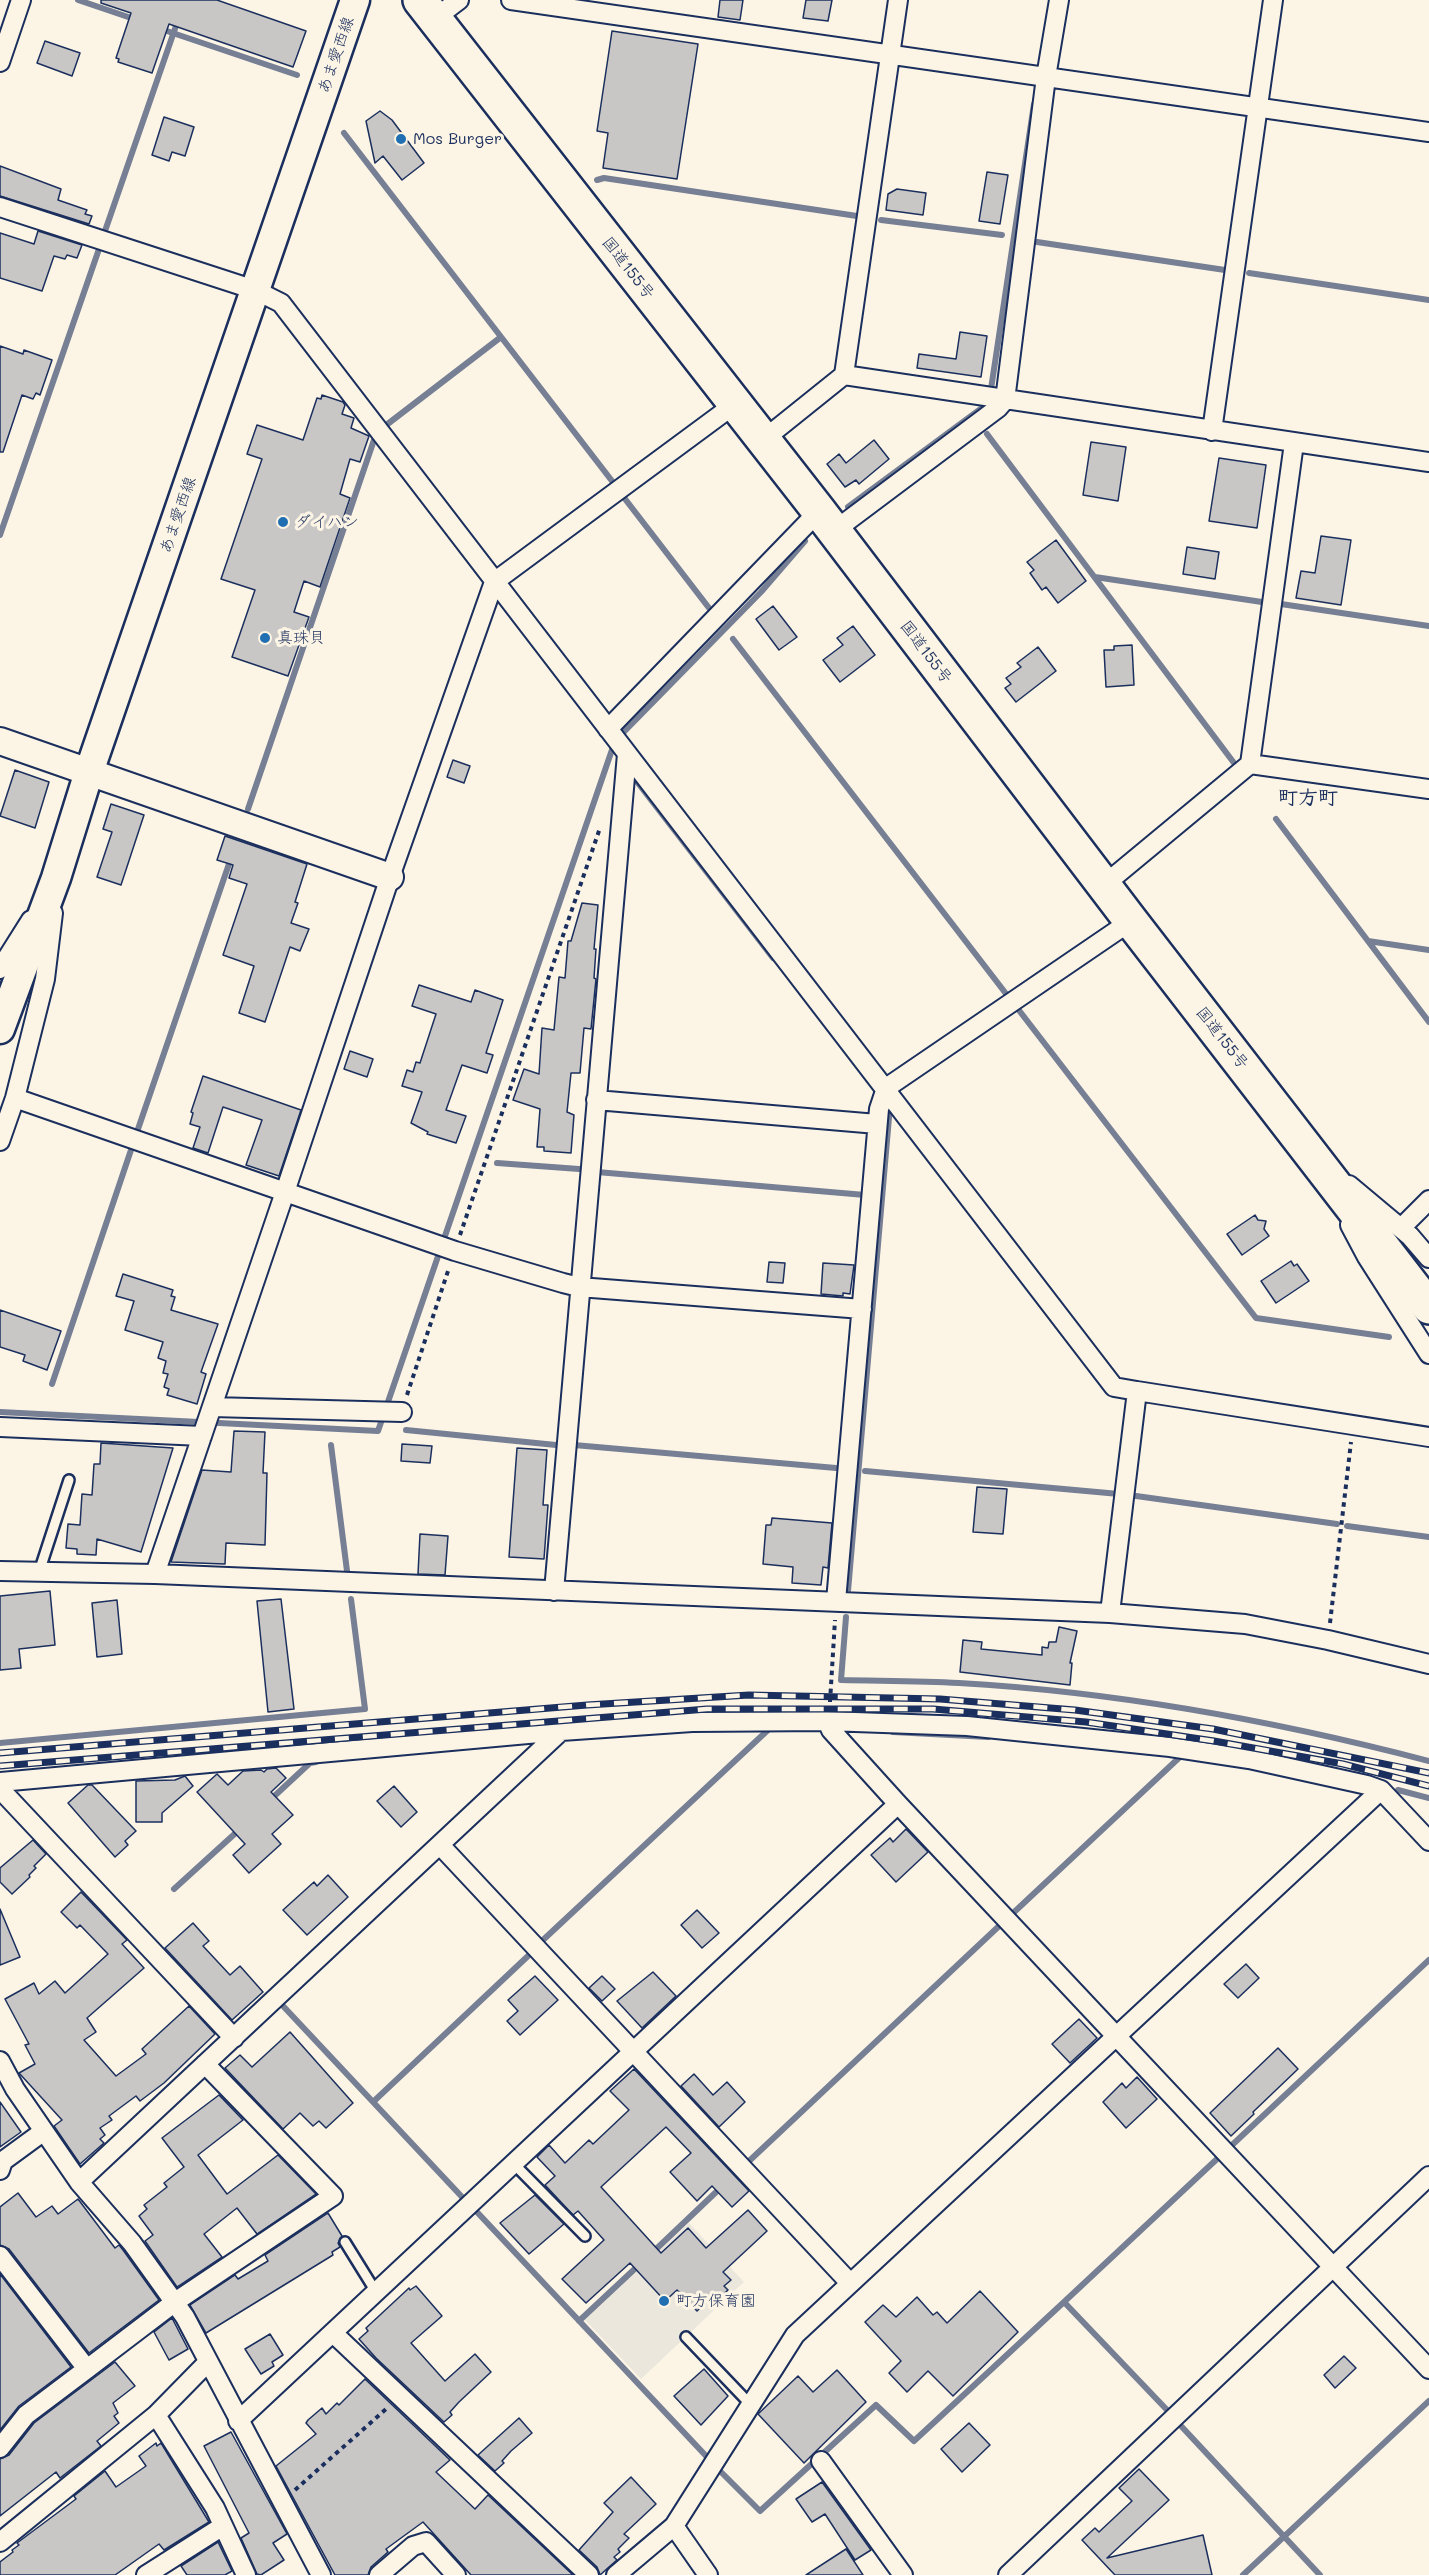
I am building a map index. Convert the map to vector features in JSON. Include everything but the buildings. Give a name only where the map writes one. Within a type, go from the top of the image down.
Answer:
[{"type":"highway","name":"国道155号","points":[[438,6],[735,404],[1429,1307]]},
{"type":"main road","name":"あま愛西線","points":[[0,1029],[56,878],[89,772],[355,0]]},
{"type":"street","points":[[0,62],[21,0]]},
{"type":"street","points":[[511,0],[1429,132]]},
{"type":"street","points":[[763,440],[844,375],[898,0]]},
{"type":"street","points":[[609,731],[827,521],[998,408],[1005,400],[1046,77],[1059,0]]},
{"type":"street","points":[[1212,430],[1273,0]]},
{"type":"street","points":[[0,207],[255,290],[281,303],[1114,1387],[1429,1437]]},
{"type":"street","points":[[844,375],[1429,462]]},
{"type":"street","points":[[154,1574],[390,877],[494,582],[735,404]]},
{"type":"street","points":[[1104,885],[1250,764],[1294,443]]},
{"type":"street","points":[[0,741],[390,877]]},
{"type":"street","points":[[554,1591],[627,754]]},
{"type":"street","points":[[1250,764],[1429,789]]},
{"type":"street","points":[[0,969],[56,878]]},
{"type":"street","points":[[0,1140],[15,1098],[45,979],[56,878]]},
{"type":"street","points":[[836,1601],[879,1109],[886,1088],[1131,921]]},
{"type":"street","points":[[15,1098],[455,1251],[579,1287],[862,1309]]},
{"type":"street","points":[[596,1100],[878,1124]]},
{"type":"street","points":[[1313,1154],[1401,1228],[1429,1258]]},
{"type":"street","points":[[1313,1154],[1367,1257],[1429,1354]]},
{"type":"street","points":[[1401,1228],[1429,1200]]},
{"type":"street","points":[[1110,1613],[1137,1391]]},
{"type":"street","points":[[211,1409],[390,1411]]},
{"type":"street","points":[[0,1427],[203,1433]]},
{"type":"street","points":[[0,1571],[154,1574],[1110,1613],[1245,1624],[1328,1640],[1429,1664]]},
{"type":"street","points":[[827,1720],[831,1730],[898,1804],[1429,2369]]},
{"type":"street","points":[[0,1782],[561,1731],[692,1722],[827,1720],[968,1726],[1170,1747],[1249,1760],[1381,1790],[1429,1841]]},
{"type":"street","points":[[79,2182],[561,1731]]},
{"type":"street","points":[[0,1789],[234,2038]]},
{"type":"street","points":[[616,2575],[674,2526],[795,2335],[1381,1790]]},
{"type":"street","points":[[238,2421],[898,1804]]},
{"type":"street","points":[[440,1845],[850,2283]]},
{"type":"street","points":[[0,2061],[15,2089],[79,2182],[132,2243],[185,2317],[321,2575]]},
{"type":"street","points":[[0,2448],[26,2415],[175,2302],[333,2196],[205,2064]]},
{"type":"street","points":[[0,2170],[3,2161],[44,2131]]},
{"type":"street","points":[[1008,2575],[1429,2176]]},
{"type":"street","points":[[0,2256],[87,2369]]},
{"type":"street","points":[[333,2333],[589,2575]]},
{"type":"street","points":[[0,2542],[156,2415],[208,2361]]},
{"type":"street","points":[[156,2415],[215,2508],[246,2575]]},
{"type":"street","points":[[821,2461],[903,2575]]},
{"type":"street","points":[[146,2575],[223,2526]]},
{"type":"street","points":[[674,2526],[708,2575]]},
{"type":"street","points":[[379,2575],[413,2546],[426,2542],[456,2575]]},
{"type":"lane","points":[[39,1572],[69,1480]]},
{"type":"lane","points":[[513,2163],[585,2236]]},
{"type":"lane","points":[[345,2242],[376,2292]]},
{"type":"lane","points":[[686,2337],[750,2404]]},
{"type":"path","points":[[390,1411],[455,1251],[600,827]]},
{"type":"path","points":[[1328,1640],[1353,1424]]},
{"type":"path","points":[[827,1720],[830,1708],[836,1601]]},
{"type":"path","points":[[281,2502],[400,2397]]},
{"type":"shaded area","name":"町方保育園","points":[[689,2223],[744,2282],[641,2379],[585,2320]]},
{"type":"waterway","points":[[78,0],[137,20]]},
{"type":"waterway","points":[[105,231],[178,20]]},
{"type":"waterway","points":[[161,29],[297,75]]},
{"type":"waterway","points":[[991,389],[1034,104]]},
{"type":"waterway","points":[[344,133],[612,481]]},
{"type":"waterway","points":[[597,180],[604,178],[857,216]]},
{"type":"waterway","points":[[881,220],[1002,235]]},
{"type":"waterway","points":[[1037,242],[1225,270]]},
{"type":"waterway","points":[[0,535],[99,249]]},
{"type":"waterway","points":[[1249,273],[1429,300]]},
{"type":"waterway","points":[[385,426],[501,337]]},
{"type":"waterway","points":[[848,507],[986,405]]},
{"type":"waterway","points":[[987,434],[1234,763]]},
{"type":"waterway","points":[[248,809],[375,437]]},
{"type":"waterway","points":[[622,495],[709,608]]},
{"type":"waterway","points":[[0,1412],[378,1431],[615,741],[761,592],[805,541]]},
{"type":"waterway","points":[[1095,577],[1262,602]]},
{"type":"waterway","points":[[1281,604],[1429,626]]},
{"type":"waterway","points":[[733,639],[1007,995]]},
{"type":"waterway","points":[[638,783],[773,958]]},
{"type":"waterway","points":[[1276,819],[1429,1022]]},
{"type":"waterway","points":[[137,1132],[231,858]]},
{"type":"waterway","points":[[1368,941],[1429,950]]},
{"type":"waterway","points":[[1018,1009],[1256,1318],[1389,1337]]},
{"type":"waterway","points":[[848,1591],[890,1106]]},
{"type":"waterway","points":[[52,1384],[131,1150]]},
{"type":"waterway","points":[[497,1163],[579,1169]]},
{"type":"waterway","points":[[597,1172],[865,1195]]},
{"type":"waterway","points":[[406,1430],[556,1445]]},
{"type":"waterway","points":[[331,1445],[347,1571]]},
{"type":"waterway","points":[[574,1445],[836,1468]]},
{"type":"waterway","points":[[865,1471],[1119,1494]]},
{"type":"waterway","points":[[1129,1495],[1337,1524]]},
{"type":"waterway","points":[[1347,1526],[1429,1537]]},
{"type":"waterway","points":[[0,1743],[365,1709],[351,1599]]},
{"type":"waterway","points":[[846,1617],[841,1680],[1018,1687],[1137,1701],[1255,1721],[1429,1761]]},
{"type":"waterway","points":[[543,1940],[768,1730]]},
{"type":"waterway","points":[[893,1732],[988,1737]]},
{"type":"waterway","points":[[1011,1915],[1181,1756]]},
{"type":"waterway","points":[[269,1801],[310,1763],[316,1762]]},
{"type":"waterway","points":[[1398,1790],[1429,1798]]},
{"type":"waterway","points":[[174,1889],[240,1829]]},
{"type":"waterway","points":[[747,2163],[998,1927]]},
{"type":"waterway","points":[[373,2102],[528,1956]]},
{"type":"waterway","points":[[1231,2146],[1429,1960]]},
{"type":"waterway","points":[[284,2007],[463,2198]]},
{"type":"waterway","points":[[1064,2302],[1218,2158]]},
{"type":"waterway","points":[[652,2253],[734,2175]]},
{"type":"waterway","points":[[476,2211],[707,2457]]},
{"type":"waterway","points":[[579,2321],[640,2264]]},
{"type":"waterway","points":[[721,2472],[760,2511],[876,2405],[914,2441],[1064,2302],[1168,2411]]},
{"type":"waterway","points":[[1243,2575],[1429,2401]]},
{"type":"waterway","points":[[1182,2427],[1320,2575]]},
{"type":"railway","points":[[0,1753],[587,1705],[749,1695],[940,1699],[1075,1710],[1213,1729],[1429,1773]]},
{"type":"railway","points":[[0,1766],[707,1709],[933,1709],[1086,1722],[1214,1741],[1343,1764],[1429,1786]]},
{"type":"place","name":"Mos Burger","points":[[401,139]]},
{"type":"place","name":"ダイハン","points":[[283,522]]},
{"type":"place","name":"真珠貝","points":[[265,638]]},
{"type":"place","name":"町方保育園","points":[[664,2301]]},
{"type":"district","name":"町方町","points":[[1308,798]]}]
